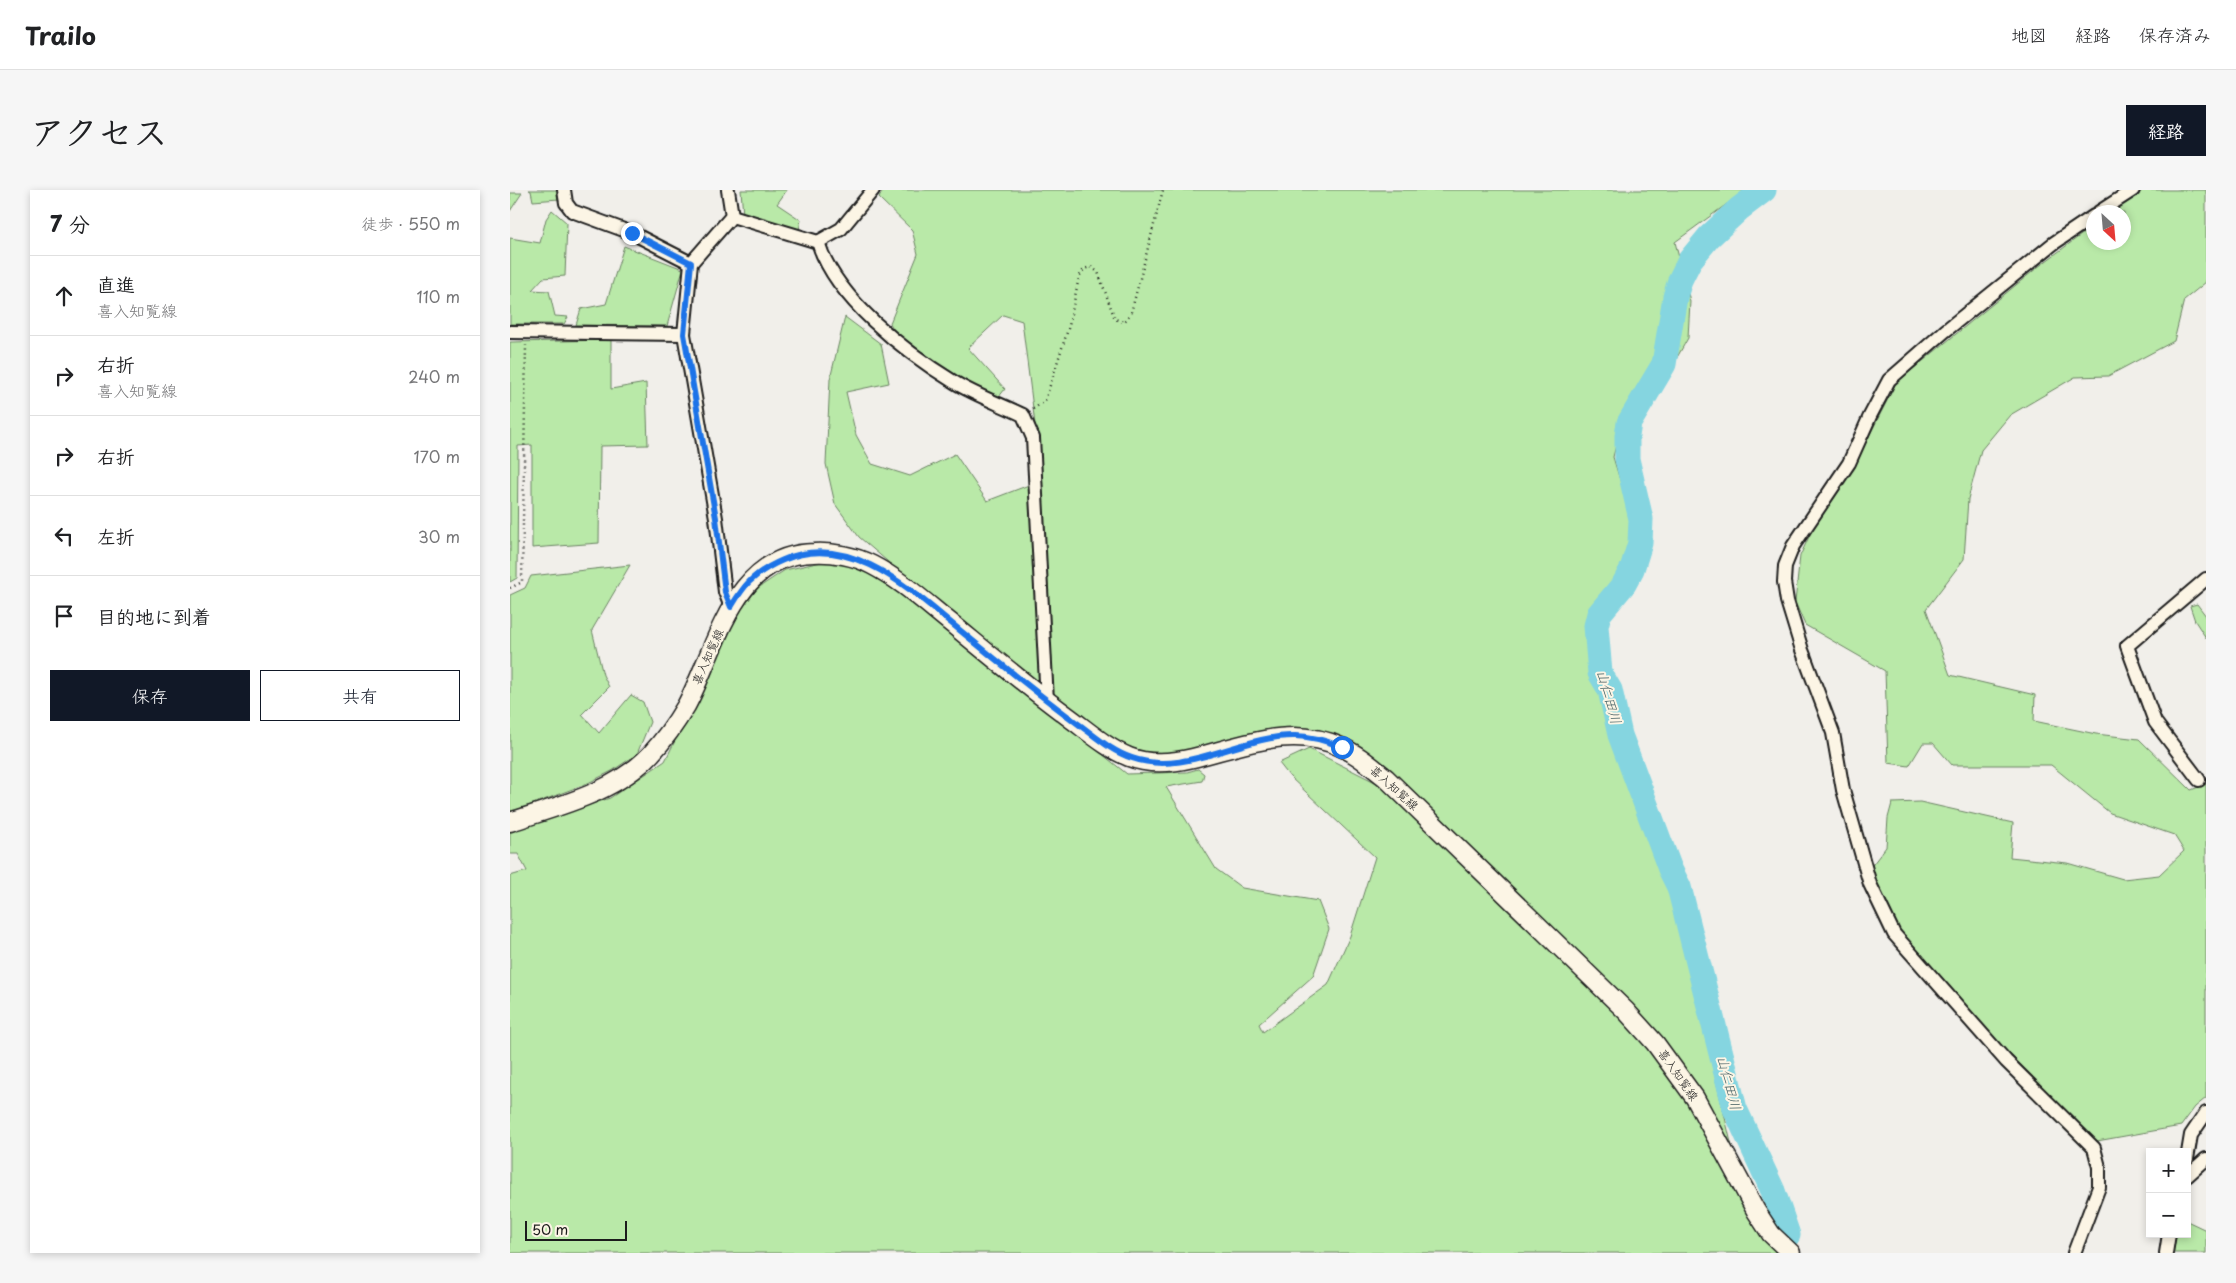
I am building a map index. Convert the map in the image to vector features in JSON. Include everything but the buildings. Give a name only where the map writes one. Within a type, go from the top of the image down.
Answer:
[{"type":"main road","name":"喜入知覧線","points":[[510,822],[586,796],[610,785],[632,772],[651,754],[686,705],[731,607],[749,582],[774,564],[791,556],[824,552],[856,558],[871,564],[907,588],[1047,702],[1112,749],[1132,759],[1172,763],[1267,739],[1294,736],[1320,738],[1342,747],[1360,758],[1386,778],[1626,1011],[1655,1043],[1695,1098],[1756,1211],[1772,1234],[1791,1253]]},
{"type":"street","points":[[564,190],[566,203],[572,211],[632,233],[691,263]]},
{"type":"street","points":[[728,190],[732,216],[691,263],[684,334],[719,532],[725,592],[731,607]]},
{"type":"street","points":[[732,216],[818,242],[841,228],[873,190]]},
{"type":"street","points":[[2110,205],[2133,190]]},
{"type":"street","points":[[2074,1253],[2099,1187],[2099,1167],[2094,1148],[2006,1060],[1894,934],[1870,884],[1843,790],[1833,733],[1786,601],[1784,582],[1785,566],[1793,546],[1808,520],[1849,463],[1870,416],[1890,380],[1959,319],[2054,243],[2086,221]]},
{"type":"street","points":[[818,242],[822,256],[853,301],[888,335],[954,382],[1023,415],[1033,438],[1047,702]]},
{"type":"street","points":[[510,332],[684,334]]},
{"type":"street","points":[[2199,780],[2155,722],[2126,646],[2206,579]]},
{"type":"street","points":[[2189,1148],[2191,1135],[2206,1113]]},
{"type":"street","points":[[2191,1172],[2206,1159]]},
{"type":"street","points":[[2166,1253],[2168,1238]]},
{"type":"path","points":[[1023,415],[1045,401],[1069,326],[1079,277],[1084,269],[1091,267],[1098,272],[1115,320],[1120,322],[1127,320],[1135,302],[1153,222],[1163,190]]},
{"type":"path","points":[[510,588],[522,582],[527,331]]},
{"type":"green space","points":[[529,190],[558,190],[559,199],[533,201],[531,191]]},
{"type":"green space","points":[[741,190],[787,190],[777,204],[801,220],[799,230],[743,215]]},
{"type":"green space","points":[[883,190],[1746,190],[1675,242],[1690,301],[1688,338],[1645,414],[1617,441],[1613,457],[1636,533],[1627,569],[1590,618],[1589,625],[1593,676],[1623,766],[1668,882],[1749,1217],[1781,1253],[510,1253],[510,876],[527,871],[518,854],[510,854],[510,831],[610,798],[665,761],[738,614],[758,588],[785,570],[817,563],[841,561],[864,570],[906,598],[1127,774],[1187,772],[1198,769],[1204,774],[1202,781],[1166,787],[1216,869],[1242,888],[1318,901],[1329,929],[1313,976],[1259,1024],[1263,1032],[1328,985],[1350,936],[1375,857],[1290,777],[1279,763],[1309,749],[1387,788],[1349,741],[1311,729],[1275,730],[1199,751],[1163,755],[1124,748],[965,628],[859,537],[835,504],[826,464],[830,379],[845,317],[881,344],[889,383],[846,392],[856,435],[872,464],[910,476],[955,454],[987,501],[1042,480],[1022,321],[1003,315],[968,348],[1005,389],[998,398],[960,380],[894,331],[890,323],[918,254],[912,230],[879,198]]},
{"type":"green space","points":[[2143,190],[2206,190],[2206,282],[2184,300],[2174,341],[2108,376],[2075,377],[2010,415],[1981,450],[1968,499],[1964,559],[1926,609],[1950,675],[2035,695],[2034,721],[2096,734],[2139,739],[2191,790],[2206,784],[2206,1098],[2195,1107],[2181,1126],[2097,1141],[1999,1043],[1896,925],[1870,868],[1886,847],[1888,818],[1892,803],[1920,802],[2013,823],[2010,857],[2067,863],[2123,879],[2159,875],[2184,851],[2174,835],[2110,813],[2051,765],[1952,765],[1933,743],[1923,743],[1909,766],[1888,763],[1885,671],[1805,625],[1795,602],[1800,556],[1814,526],[1858,458],[1896,383],[2038,267],[2086,231],[2086,250],[2131,250],[2131,205],[2122,205]]},
{"type":"green space","points":[[510,193],[522,193],[510,211]]},
{"type":"green space","points":[[552,210],[567,223],[565,276],[543,278],[532,290],[549,291],[555,316],[568,317],[564,324],[510,324],[510,238],[540,243],[546,219]]},
{"type":"green space","points":[[624,246],[683,269],[667,326],[576,325],[581,309],[606,304]]},
{"type":"green space","points":[[611,340],[611,389],[646,383],[648,445],[600,446],[599,543],[532,548],[532,445],[518,446],[517,578],[510,582],[510,342]]},
{"type":"green space","points":[[630,565],[592,630],[603,675],[609,687],[582,714],[599,733],[631,695],[643,702],[650,722],[637,754],[612,771],[588,783],[510,813],[510,595],[525,588],[531,576]]},
{"type":"green space","points":[[2197,604],[2206,616],[2206,638],[2195,621],[2190,606]]},
{"type":"green space","points":[[2191,1223],[2206,1230],[2206,1253],[2171,1253],[2173,1238],[2191,1238]]},
{"type":"waterway","name":"山仁田川","points":[[1764,190],[1739,209],[1709,237],[1690,260],[1680,280],[1675,297],[1664,364],[1629,423],[1627,436],[1627,459],[1641,519],[1640,543],[1632,569],[1624,584],[1599,614],[1596,626],[1600,673],[1610,690],[1620,735],[1670,869],[1679,887],[1735,1109],[1773,1191],[1788,1235]]},
{"type":"route","points":[[632,233],[691,263],[684,334],[720,538],[725,592],[731,607],[749,582],[774,564],[791,556],[824,552],[856,558],[871,564],[907,588],[1047,702],[1112,749],[1132,759],[1172,763],[1267,739],[1294,736],[1320,738],[1342,747]]}]
